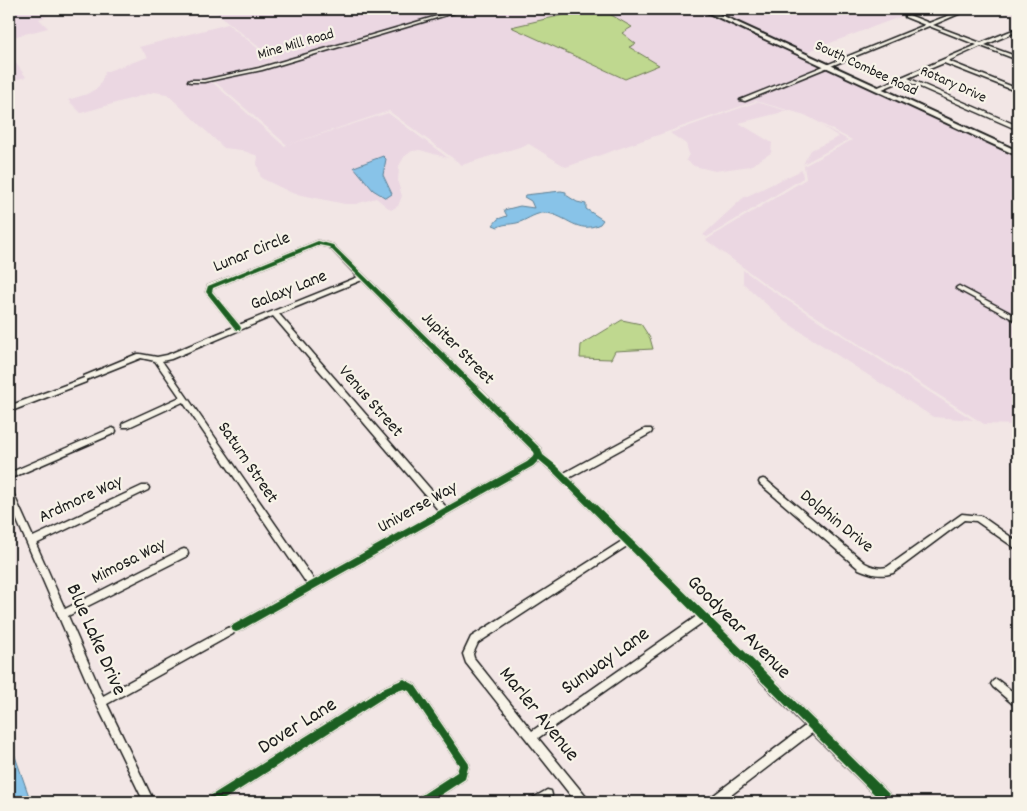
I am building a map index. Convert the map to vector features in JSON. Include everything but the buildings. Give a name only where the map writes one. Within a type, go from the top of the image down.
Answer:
[{"type":"main road","name":"South Combee Road","points":[[703,9],[1018,154]]},
{"type":"street","name":"Mine Mill Road","points":[[190,81],[204,81],[260,68],[465,9]]},
{"type":"street","points":[[743,100],[968,9]]},
{"type":"street","points":[[907,16],[1018,59]]},
{"type":"street","points":[[878,89],[1018,30]]},
{"type":"street","points":[[944,61],[1018,91]]},
{"type":"street","name":"Rotary Drive","points":[[904,78],[1018,128]]},
{"type":"street","name":"Lunar Circle","points":[[238,328],[211,295],[209,292],[210,287],[318,243],[326,244]]},
{"type":"street","name":"Jupiter Street","points":[[326,244],[364,277],[529,442],[538,452],[538,456],[563,478]]},
{"type":"street","name":"Galaxy Lane","points":[[9,409],[140,356],[157,359],[168,357],[364,277]]},
{"type":"street","points":[[959,288],[1018,320]]},
{"type":"street","name":"Venus Street","points":[[274,313],[444,511]]},
{"type":"street","name":"Saturn Street","points":[[157,359],[312,584]]},
{"type":"street","points":[[126,425],[183,399]]},
{"type":"street","points":[[9,476],[112,431]]},
{"type":"street","points":[[563,478],[648,431]]},
{"type":"street","name":"Universe Way","points":[[101,702],[530,464],[538,456]]},
{"type":"street","name":"Goodyear Avenue","points":[[563,478],[889,802]]},
{"type":"street","name":"Dolphin Drive","points":[[763,482],[862,566],[872,571],[883,572],[890,570],[962,517],[978,518],[1018,546]]},
{"type":"street","name":"Ardmore Way","points":[[31,542],[145,488]]},
{"type":"street","name":"Blue Lake Drive","points":[[9,493],[101,702],[149,802]]},
{"type":"street","name":"Marler Avenue","points":[[583,802],[470,660],[469,650],[474,640],[627,542]]},
{"type":"street","name":"Mimosa Way","points":[[63,614],[184,553]]},
{"type":"street","name":"Sunway Lane","points":[[532,737],[703,616]]},
{"type":"street","name":"Dover Lane","points":[[211,802],[388,690],[397,685],[404,684],[412,688],[462,759],[463,768],[461,775],[421,802]]},
{"type":"street","points":[[996,684],[1018,702]]},
{"type":"street","points":[[714,802],[813,726]]},
{"type":"street","points":[[537,802],[547,795]]},
{"type":"shaded area","points":[[9,9],[68,9],[39,19],[48,28],[9,38]]},
{"type":"shaded area","points":[[212,9],[921,9],[798,55],[1018,155],[1018,425],[984,424],[767,285],[706,240],[806,179],[804,166],[852,140],[805,115],[756,101],[566,167],[529,144],[462,165],[389,111],[287,145],[214,81],[276,61]]},
{"type":"shaded area","points":[[228,24],[273,61],[203,80],[188,79],[187,82],[211,81],[284,146],[388,113],[448,158],[420,150],[412,151],[404,157],[399,166],[398,183],[402,196],[398,206],[391,210],[376,198],[356,204],[345,204],[292,193],[261,178],[257,164],[258,156],[241,150],[224,148],[167,94],[154,92],[81,113],[68,100],[87,94],[99,87],[105,72],[148,57],[139,47]],"holes":[[[383,156],[383,175],[391,192],[380,196],[354,167]]]},
{"type":"shaded area","points":[[9,54],[26,77],[9,81]]},
{"type":"shaded area","points":[[757,102],[787,111],[739,123],[772,143],[771,153],[750,166],[715,171],[694,166],[686,160],[689,154],[686,144],[670,133]]},
{"type":"shaded area","points":[[819,124],[848,140],[803,164],[811,150],[839,137]]},
{"type":"shaded area","points":[[802,170],[803,178],[707,237],[703,235],[743,198]]},
{"type":"shaded area","points":[[743,270],[973,420],[933,417],[786,322],[743,283]]},
{"type":"green space","points":[[589,9],[601,9],[632,27],[622,33],[636,44],[629,47],[659,65],[625,79],[511,27]]},
{"type":"green space","points":[[622,320],[641,324],[650,338],[653,349],[615,351],[611,359],[580,358],[581,345]]},
{"type":"water","points":[[383,156],[386,159],[383,175],[392,194],[386,198],[373,190],[354,167]]},
{"type":"water","points":[[566,192],[566,195],[577,202],[586,204],[586,209],[603,220],[600,224],[592,227],[578,226],[553,214],[543,213],[517,223],[498,227],[493,225],[498,219],[507,216],[504,210],[520,206],[534,208],[531,201],[524,197],[525,195]]},
{"type":"water","points":[[9,739],[31,802],[9,802]]},
{"type":"cycle path","points":[[238,328],[211,295],[209,292],[210,287],[318,243],[331,246],[538,451],[539,456],[554,468],[889,802]]},
{"type":"cycle path","points":[[236,628],[530,464],[539,456]]},
{"type":"cycle path","points":[[211,802],[388,690],[404,684],[412,688],[464,764],[461,775],[421,802]]}]
